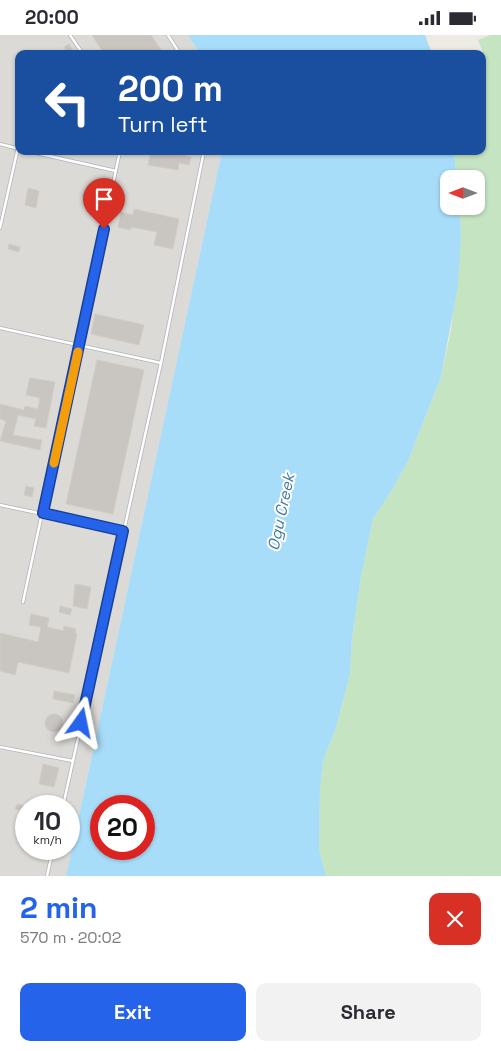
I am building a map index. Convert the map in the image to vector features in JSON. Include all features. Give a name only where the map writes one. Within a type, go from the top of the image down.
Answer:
[{"type":"lane","points":[[70,35],[80,50]]},
{"type":"lane","points":[[168,35],[177,50]]},
{"type":"lane","points":[[0,144],[15,148]]},
{"type":"lane","points":[[0,228],[17,155]]},
{"type":"lane","points":[[45,155],[116,171]]},
{"type":"lane","points":[[23,602],[80,346],[119,155]]},
{"type":"lane","points":[[65,795],[161,363],[203,155]]},
{"type":"lane","points":[[0,328],[161,363]]},
{"type":"lane","points":[[0,505],[123,531]]},
{"type":"lane","points":[[0,747],[73,761]]},
{"type":"lane","points":[[47,876],[51,860]]},
{"type":"shaded area","points":[[0,35],[188,35],[197,50],[15,50],[15,155],[221,155],[80,811],[80,795],[15,795],[15,860],[69,860],[66,876],[0,876]]},
{"type":"green space","points":[[490,35],[501,35],[501,876],[326,876],[319,850],[320,790],[323,761],[336,728],[350,674],[352,638],[361,577],[373,519],[408,461],[441,377],[451,330],[461,233],[460,215],[485,215],[485,170],[456,170],[454,155],[486,155],[486,50],[482,50],[478,40]]},
{"type":"water","points":[[188,35],[425,35],[431,50],[197,50]]},
{"type":"water","name":"Ogu Creek","points":[[221,155],[454,155],[456,170],[440,170],[440,215],[460,215],[461,233],[458,285],[441,377],[408,461],[373,519],[361,577],[352,638],[350,674],[336,728],[323,761],[320,790],[319,850],[326,876],[66,876],[69,860],[80,860],[80,811]]},
{"type":"building","points":[[92,35],[151,35],[161,50],[101,50]]},
{"type":"building","points":[[69,44],[73,50],[66,50],[64,47]]},
{"type":"building","points":[[150,155],[183,155],[191,157],[189,165],[179,163],[178,170],[148,165]]},
{"type":"building","points":[[28,188],[39,191],[36,208],[25,205]]},
{"type":"building","points":[[134,209],[179,219],[173,249],[154,245],[157,232],[131,227],[130,230],[118,227],[121,212],[133,215]]},
{"type":"building","points":[[9,244],[20,247],[19,252],[8,249]]},
{"type":"building","points":[[95,314],[144,325],[139,345],[91,334]]},
{"type":"building","points":[[97,360],[144,370],[113,514],[66,504]]},
{"type":"building","points":[[30,378],[55,382],[46,428],[34,426],[36,419],[18,415],[13,435],[42,440],[40,450],[0,441],[6,421],[0,419],[0,404],[24,410],[25,406],[38,409],[40,398],[26,395]]},
{"type":"building","points":[[26,486],[34,488],[32,497],[24,495]]},
{"type":"building","points":[[75,584],[91,587],[87,609],[73,606]]},
{"type":"building","points":[[60,606],[72,609],[70,615],[59,612]]},
{"type":"building","points":[[31,614],[49,618],[47,627],[63,631],[64,626],[76,629],[75,633],[77,634],[69,673],[18,662],[15,675],[0,671],[0,633],[38,642],[41,627],[29,625]]},
{"type":"building","points":[[54,691],[75,695],[73,703],[53,699]]},
{"type":"building","points":[[54,714],[60,717],[63,723],[60,729],[54,732],[48,729],[45,723],[48,717]]},
{"type":"building","points":[[43,764],[59,768],[54,787],[39,784]]},
{"type":"slow traffic","points":[[54,463],[78,352]]},
{"type":"route","points":[[81,723],[123,531],[43,513],[104,229]]}]
